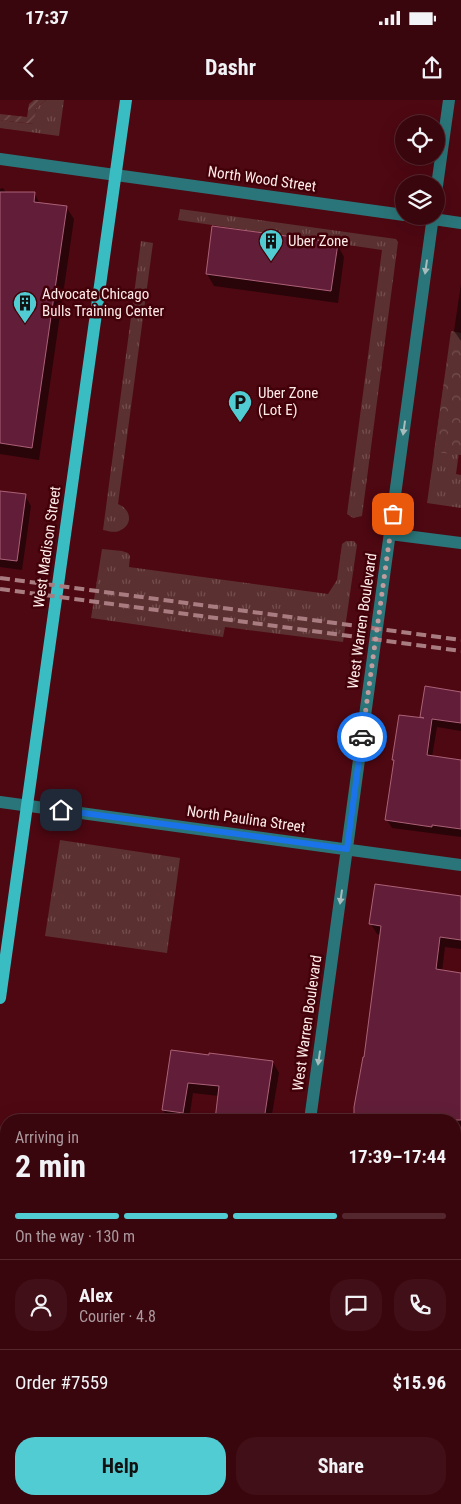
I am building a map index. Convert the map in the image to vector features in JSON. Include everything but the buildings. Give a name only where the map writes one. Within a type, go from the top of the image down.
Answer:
[{"type":"main road","name":"West Madison Street","points":[[0,998],[126,100]]},
{"type":"street","points":[[439,175],[449,100]]},
{"type":"street","name":"North Wood Street","points":[[0,159],[395,214]]},
{"type":"street","points":[[445,220],[461,223]]},
{"type":"street","name":"West Warren Boulevard","points":[[311,1114],[432,225]]},
{"type":"street","points":[[390,534],[461,544]]},
{"type":"street","name":"North Paulina Street","points":[[0,802],[461,864]]},
{"type":"green space","points":[[34,100],[46,100],[36,108],[34,124],[0,120],[0,114],[27,117],[29,104]]},
{"type":"green space","points":[[46,100],[64,100],[59,136],[0,128],[0,120],[33,124],[36,108]]},
{"type":"green space","points":[[180,209],[396,239],[398,242],[362,516],[353,518],[347,514],[382,250],[178,220]]},
{"type":"green space","points":[[141,241],[153,243],[118,504],[126,509],[129,521],[124,528],[117,532],[111,532],[103,530]]},
{"type":"green space","points":[[451,331],[461,333],[461,455],[434,452]]},
{"type":"green space","points":[[444,383],[461,437],[456,474],[461,475],[461,508],[427,503]]},
{"type":"green space","points":[[346,541],[354,541],[357,545],[343,642],[225,627],[223,637],[91,618],[102,549],[128,553],[130,556],[129,567],[328,594],[337,580],[342,544]]},
{"type":"green space","points":[[60,840],[180,858],[167,953],[45,936]]},
{"type":"railway","points":[[0,578],[461,640]]},
{"type":"railway","points":[[0,589],[461,651]]},
{"type":"way so far","points":[[362,737],[393,514]]},
{"type":"place","name":"Uber Zone","points":[[271,262]]},
{"type":"place","name":"Advocate Chicago Bulls Training Center","points":[[25,324]]},
{"type":"place","name":"Uber Zone (Lot E)","points":[[240,423]]},
{"type":"route","points":[[61,810],[347,849],[362,737]]}]
